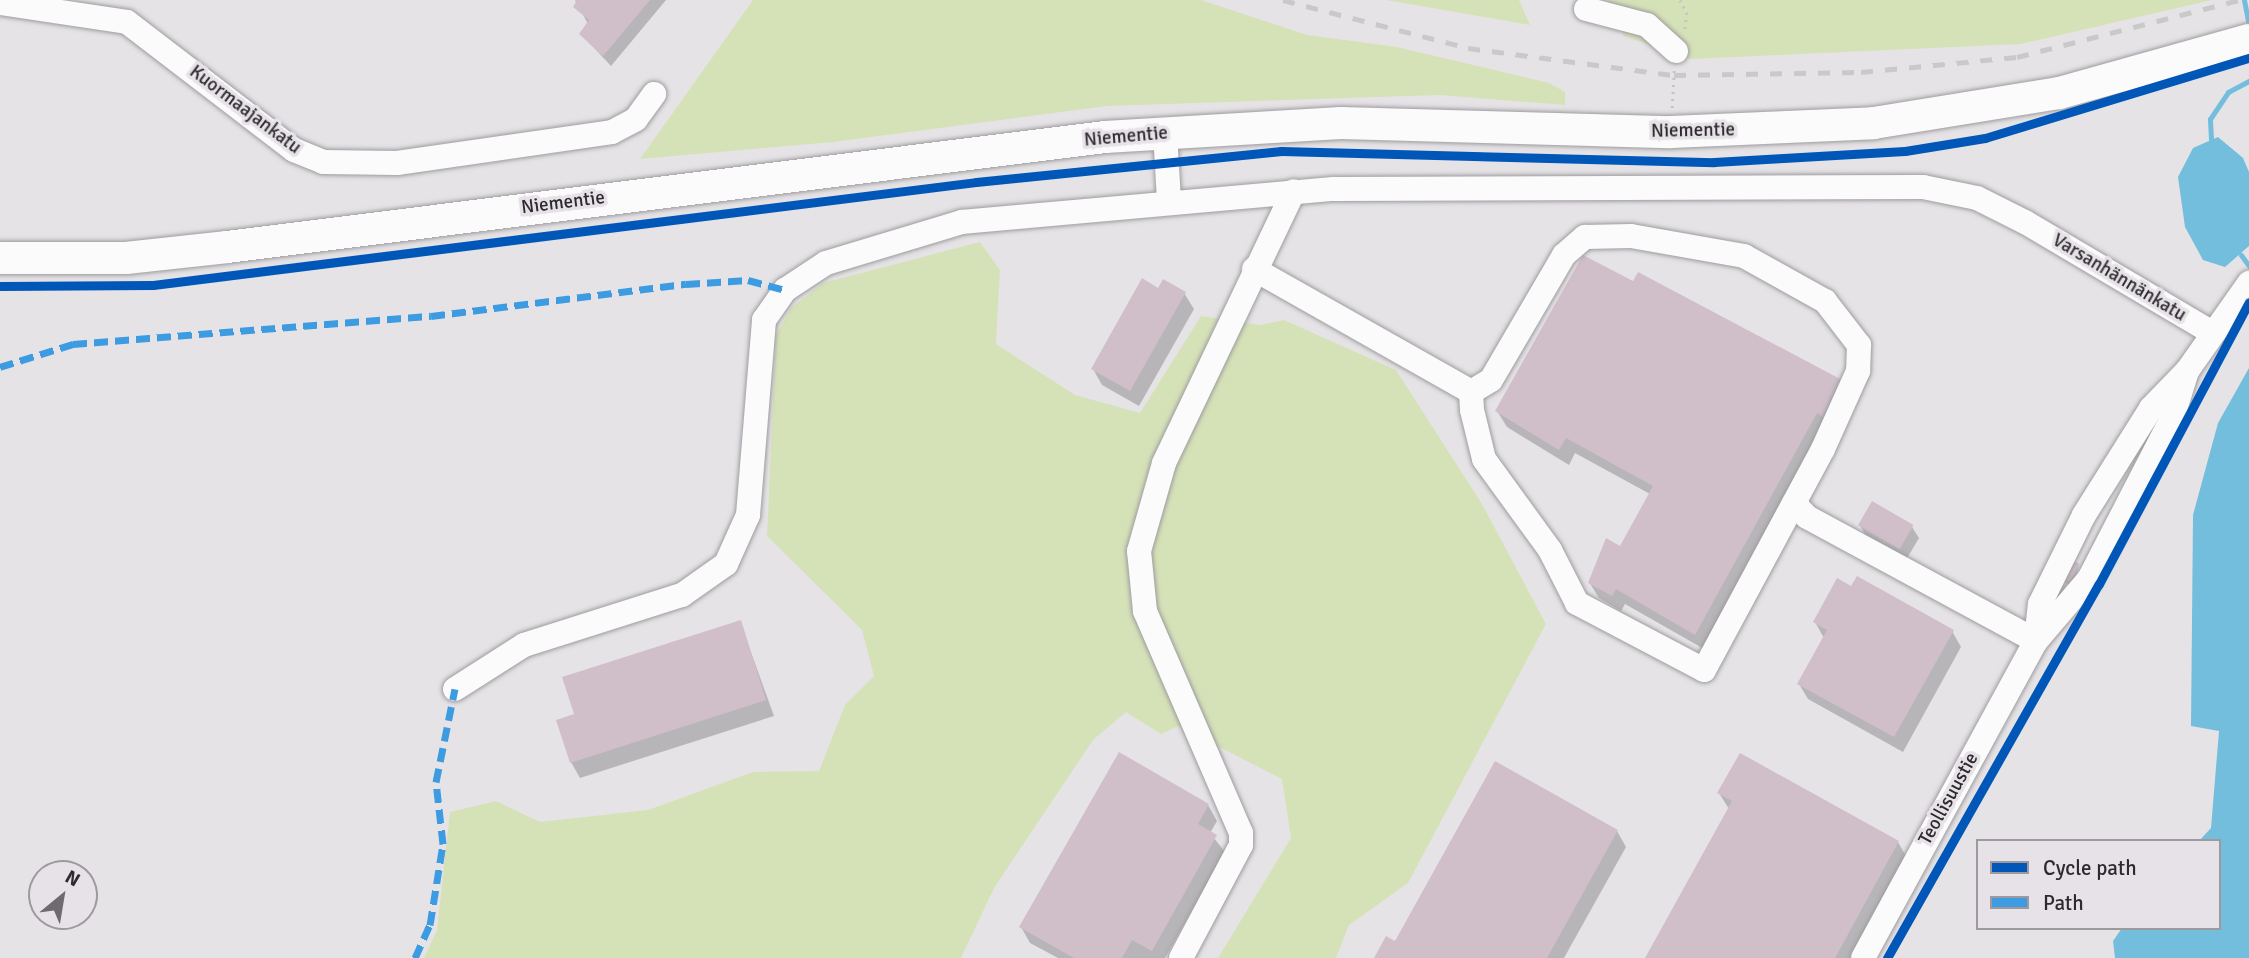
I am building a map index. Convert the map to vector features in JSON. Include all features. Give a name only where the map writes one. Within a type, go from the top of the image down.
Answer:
[{"type":"main road","name":"Niementie","points":[[0,258],[126,258],[1165,133],[1341,123],[1671,132],[1874,123],[2059,93],[2157,70],[2249,40]]},
{"type":"street","name":"Kuormaajankatu","points":[[0,3],[127,22],[294,150],[323,162],[397,163],[612,132],[636,119],[654,94]]},
{"type":"street","points":[[1586,9],[1647,25],[1676,51]]},
{"type":"street","points":[[1165,133],[1169,201]]},
{"type":"street","name":"Varsanhännänkatu","points":[[455,689],[524,645],[682,595],[726,564],[748,515],[764,320],[785,290],[826,263],[962,222],[1294,191],[1923,187],[1977,198],[2025,222],[2213,333]]},
{"type":"street","points":[[1181,958],[1241,845],[1241,833],[1145,611],[1139,551],[1164,463],[1254,269],[1294,191]]},
{"type":"street","points":[[1254,269],[1471,392],[1484,459],[1550,550],[1577,604],[1704,670],[1794,503],[1858,371],[1859,345],[1825,300],[1744,256],[1631,236],[1585,237],[1564,254],[1491,380],[1471,392]]},
{"type":"street","name":"Teollisuustie","points":[[2036,641],[2039,604],[2056,563],[2151,408],[2186,371],[2249,284]]},
{"type":"street","name":"Teollisuustie","points":[[1863,958],[2036,641],[2088,579],[2173,416],[2186,371]]},
{"type":"street","points":[[1794,503],[1807,517],[2036,641]]},
{"type":"path","points":[[1671,132],[1676,51],[1688,13],[1680,0]]},
{"type":"green space","points":[[753,0],[1201,0],[1307,35],[1397,47],[1549,83],[1565,92],[1565,105],[1440,95],[1107,106],[833,142],[640,159]]},
{"type":"green space","points":[[1386,0],[1519,0],[1530,25]]},
{"type":"green space","points":[[1608,0],[2212,0],[2021,44],[1691,59],[1624,36]]},
{"type":"green space","points":[[980,242],[1000,270],[996,344],[1075,395],[1140,413],[1201,316],[1260,325],[1284,320],[1396,370],[1482,504],[1546,624],[1408,883],[1349,925],[1336,958],[1218,958],[1291,838],[1282,779],[1178,726],[1161,734],[1126,712],[1093,740],[994,888],[961,958],[424,958],[437,930],[450,812],[496,801],[540,822],[648,810],[753,772],[819,771],[845,705],[874,676],[862,630],[767,536],[776,335],[791,308],[823,283]]},
{"type":"water","points":[[2218,137],[2243,158],[2249,172],[2249,246],[2225,267],[2203,260],[2185,227],[2178,177],[2193,148]]},
{"type":"water","points":[[2249,368],[2249,958],[2115,958],[2113,941],[2121,930],[2221,930],[2221,839],[2201,839],[2211,828],[2219,731],[2191,726],[2193,515],[2218,423]]},
{"type":"building","points":[[577,0],[650,0],[603,56],[579,34],[589,20],[573,7]]},
{"type":"building","points":[[1583,255],[1633,281],[1638,272],[1842,380],[1823,417],[1817,413],[1695,635],[1616,589],[1612,596],[1588,583],[1606,538],[1620,546],[1653,486],[1566,438],[1559,450],[1495,411]]},
{"type":"building","points":[[1142,278],[1158,288],[1163,279],[1186,292],[1130,391],[1091,369]]},
{"type":"building","points":[[1872,501],[1914,525],[1900,549],[1858,525]]},
{"type":"building","points":[[2068,558],[2080,564],[2070,583],[2058,577]]},
{"type":"building","points":[[1857,576],[1954,630],[1894,737],[1797,684],[1827,630],[1813,622],[1837,578],[1851,586]]},
{"type":"building","points":[[741,620],[766,700],[570,763],[556,720],[574,714],[562,677]]},
{"type":"building","points":[[1119,752],[1209,804],[1198,824],[1217,835],[1152,951],[1132,940],[1122,958],[1074,958],[1019,927]]},
{"type":"building","points":[[1740,753],[1899,841],[1835,958],[1645,958],[1732,801],[1717,793]]},
{"type":"building","points":[[1495,761],[1618,830],[1547,958],[1374,958],[1386,936],[1395,941]]},
{"type":"waterway","points":[[2244,0],[2249,25]]},
{"type":"waterway","points":[[2211,139],[2210,119],[2228,92],[2249,81]]},
{"type":"waterway","points":[[2241,255],[2249,266]]},
{"type":"railway","points":[[1283,0],[1468,48],[1674,75],[1861,72],[2017,57],[2239,0]]},
{"type":"marked path","points":[[0,367],[73,344],[431,316],[686,284],[748,280],[785,290]]},
{"type":"marked path","points":[[415,958],[430,925],[443,844],[436,782],[455,689]]},
{"type":"cycle path","points":[[0,286],[153,285],[976,182],[1281,151],[1714,162],[1905,151],[1985,138],[2249,58]]},
{"type":"cycle path","points":[[1887,958],[2099,584],[2249,302]]}]
